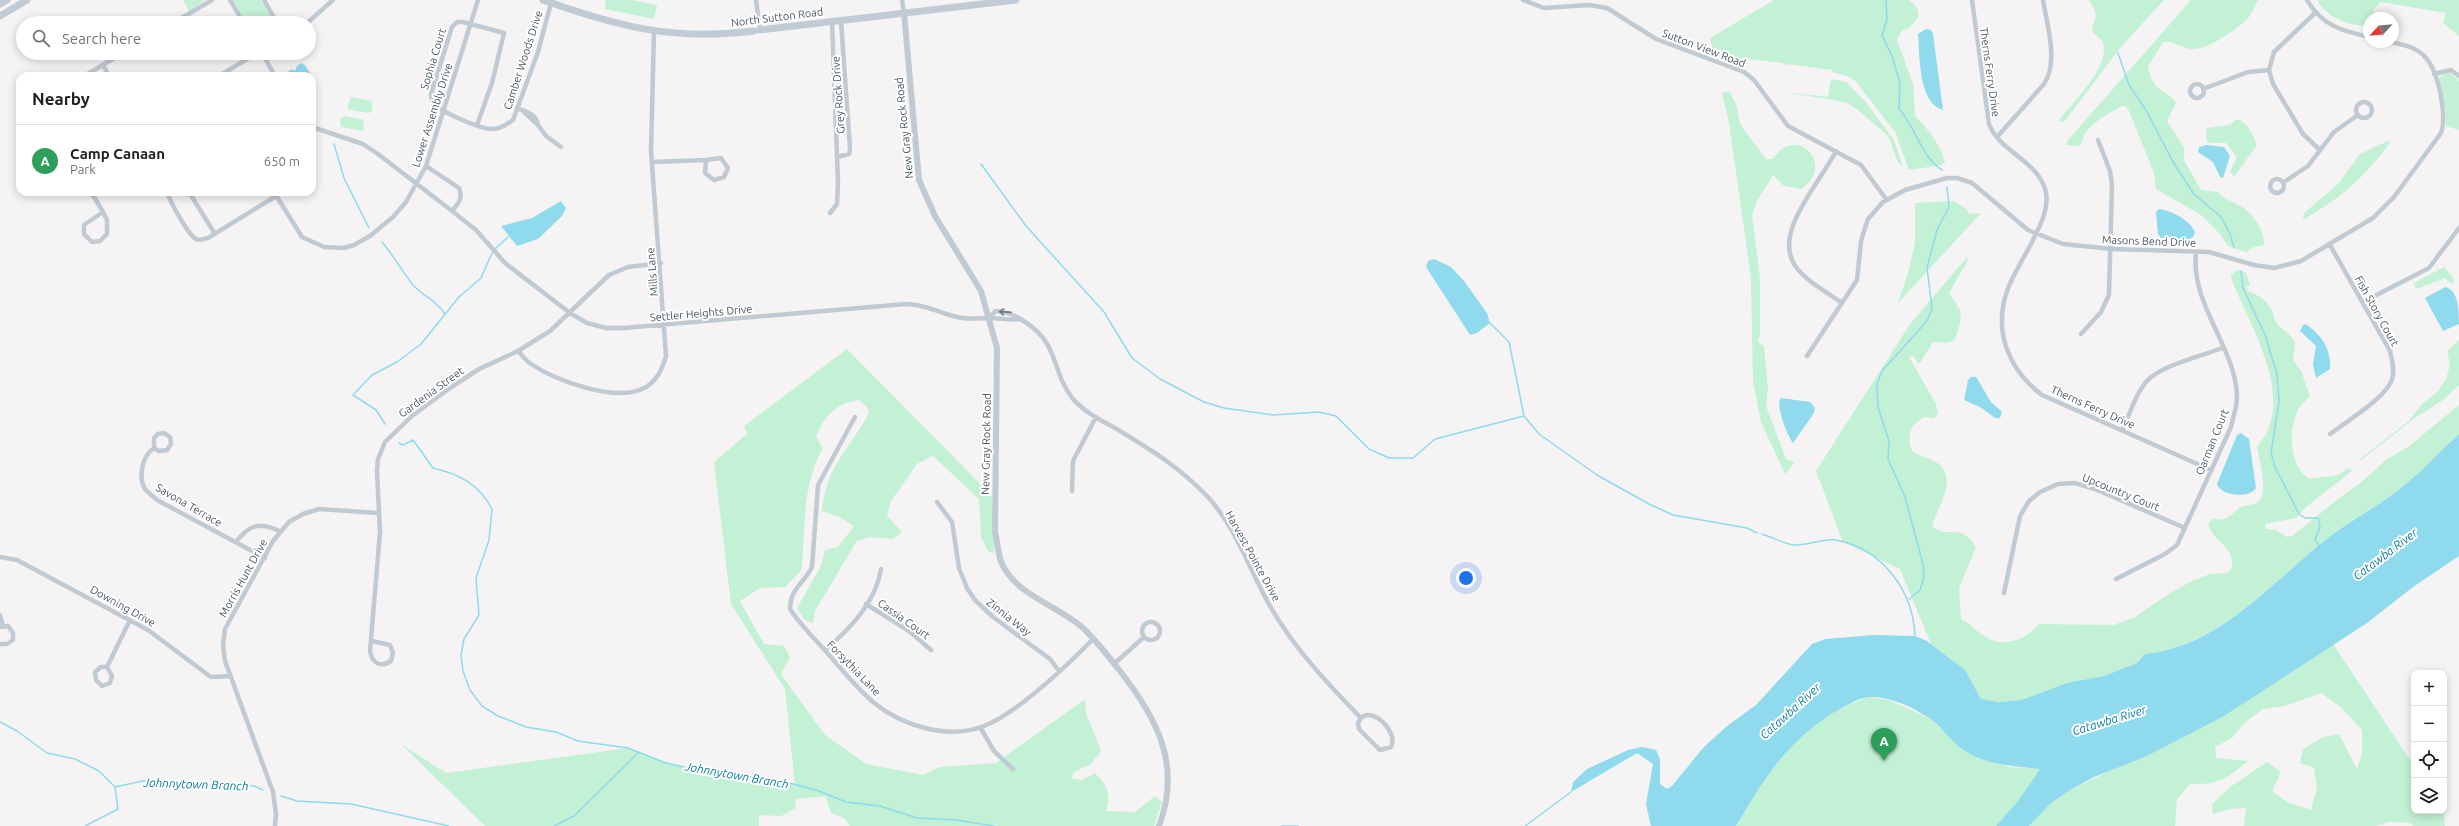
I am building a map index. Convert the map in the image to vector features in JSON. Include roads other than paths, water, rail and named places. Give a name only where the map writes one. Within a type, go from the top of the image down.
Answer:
[{"type":"main road","points":[[0,4],[7,0]]},
{"type":"main road","points":[[0,16],[27,0]]},
{"type":"main road","name":"North Sutton Road","points":[[543,0],[654,32],[702,36],[1016,0]]},
{"type":"street","points":[[185,16],[212,0]]},
{"type":"street","points":[[230,0],[240,16]]},
{"type":"street","points":[[264,0],[274,16]]},
{"type":"street","points":[[315,16],[333,0]]},
{"type":"street","name":"Lower Assembly Drive","points":[[276,196],[302,237],[324,247],[344,248],[362,241],[389,220],[406,202],[426,166],[478,0]]},
{"type":"street","points":[[756,0],[757,30]]},
{"type":"street","points":[[902,0],[904,13]]},
{"type":"street","name":"Sutton View Road","points":[[1523,0],[1544,8],[1589,5],[1607,8],[1656,39],[1744,72],[1754,80],[1788,126],[1861,165],[1886,199]]},
{"type":"street","name":"Therns Ferry Drive","points":[[1972,0],[1987,118],[1990,129],[2035,171],[2044,188],[2046,210],[2036,234],[2007,289],[2003,304],[2003,335],[2012,363],[2026,382],[2042,395],[2211,470]]},
{"type":"street","points":[[1997,137],[2044,84],[2050,75],[2051,62],[2043,0]]},
{"type":"street","points":[[2307,0],[2315,13],[2327,24],[2337,29],[2363,36]]},
{"type":"street","name":"Camber Woods Drive","points":[[444,111],[493,130],[504,127],[513,120],[519,109],[538,52],[551,3]]},
{"type":"street","name":"New Gray Rock Road","points":[[904,13],[919,180],[935,216],[981,291],[990,318],[997,353],[995,532],[1000,558],[1008,574],[1020,587],[1066,614],[1093,639],[1146,705],[1162,741],[1166,758],[1167,790],[1158,826]]},
{"type":"street","points":[[2315,13],[2274,52],[2269,70],[2273,84],[2303,134],[2320,150]]},
{"type":"street","name":"Sophia Court","points":[[444,111],[434,105],[431,94],[452,27],[460,21],[471,24]]},
{"type":"street","name":"Grey Rock Drive","points":[[837,157],[849,154],[850,148],[842,21]]},
{"type":"street","name":"Grey Rock Drive","points":[[830,213],[837,204],[837,157],[832,22]]},
{"type":"street","points":[[471,24],[500,31],[505,36],[492,83],[477,125]]},
{"type":"street","name":"Mills Lane","points":[[518,351],[530,363],[567,382],[619,393],[642,389],[660,376],[666,357],[666,325],[652,162],[654,32]]},
{"type":"street","name":"Masons Bend Drive","points":[[1807,356],[1859,274],[1864,228],[1872,212],[1886,199],[1905,190],[1947,178],[1957,178],[1972,183],[2014,220],[2036,234],[2063,244],[2112,249],[2216,253],[2254,265],[2274,268],[2293,265],[2358,228],[2384,208],[2441,133],[2444,122],[2444,112],[2434,74],[2426,58],[2418,51],[2410,46],[2399,44]]},
{"type":"street","points":[[91,72],[111,60]]},
{"type":"street","points":[[226,72],[245,60]]},
{"type":"street","points":[[266,60],[273,72]]},
{"type":"street","points":[[103,65],[107,72]]},
{"type":"street","points":[[2203,89],[2248,72],[2269,70]]},
{"type":"street","points":[[2434,74],[2451,70],[2459,76]]},
{"type":"street","points":[[519,109],[532,117],[546,136],[561,147]]},
{"type":"street","points":[[2284,182],[2308,166],[2338,127],[2358,115]]},
{"type":"street","points":[[316,128],[363,144],[417,184]]},
{"type":"street","points":[[2081,334],[2095,321],[2108,301],[2112,249],[2112,184],[2110,171],[2098,140]]},
{"type":"street","points":[[1836,151],[1822,177],[1800,210],[1790,231],[1789,244],[1791,258],[1800,272],[1842,303]]},
{"type":"street","points":[[652,162],[721,158],[728,168],[724,177],[714,180],[705,173],[706,160]]},
{"type":"street","points":[[426,166],[459,188],[461,194],[460,201],[452,211]]},
{"type":"street","name":"Settler Heights Drive","points":[[417,184],[476,230],[505,263],[570,313],[587,322],[606,328],[666,325],[906,304],[920,304],[956,317],[975,320],[990,318]]},
{"type":"street","points":[[93,196],[103,212],[107,220],[107,234],[100,241],[92,242],[84,234],[84,225],[103,212]]},
{"type":"street","points":[[170,196],[194,238],[200,240],[215,234],[272,196]]},
{"type":"street","points":[[191,196],[215,234]]},
{"type":"street","points":[[2363,302],[2429,268],[2459,228]]},
{"type":"street","name":"Fish Story Court","points":[[2330,245],[2390,351],[2393,378],[2387,389],[2330,434]]},
{"type":"street","name":"Oarman Court","points":[[2116,578],[2172,550],[2180,540],[2230,427],[2236,409],[2235,383],[2195,276],[2196,252]]},
{"type":"street","name":"Gardenia Street","points":[[372,641],[390,645],[393,653],[391,661],[385,665],[377,664],[372,660],[372,641],[380,532],[378,513],[378,459],[389,436],[450,388],[479,369],[518,351],[550,332],[590,291],[609,275],[628,267],[661,263]]},
{"type":"street","name":"Harvest Pointe Drive","points":[[990,318],[995,312],[1011,312],[1045,338],[1053,353],[1064,386],[1073,400],[1096,417],[1172,463],[1208,498],[1225,520],[1270,606],[1292,640],[1316,672],[1361,718]]},
{"type":"street","points":[[990,318],[1013,321],[1021,319]]},
{"type":"street","points":[[2122,430],[2142,388],[2151,378],[2222,348]]},
{"type":"street","name":"Forsythia Lane","points":[[855,417],[818,485],[812,567],[807,576],[792,594],[790,609],[796,618],[873,702],[901,718],[937,731],[980,727],[1006,714],[1059,672],[1093,639]]},
{"type":"street","points":[[1072,490],[1073,461],[1096,417]]},
{"type":"street","name":"Savona Terrace","points":[[154,448],[159,451],[167,450],[171,444],[170,438],[164,433],[158,434],[154,438],[154,448],[143,464],[141,477],[146,489],[157,500],[265,558]]},
{"type":"street","name":"Upcountry Court","points":[[2004,593],[2020,516],[2029,501],[2040,492],[2058,484],[2075,483],[2095,489],[2185,528]]},
{"type":"street","name":"Zinnia Way","points":[[937,502],[952,522],[959,568],[967,588],[975,600],[993,618],[1050,659],[1059,672]]},
{"type":"street","name":"Morris Hunt Drive","points":[[275,826],[276,814],[272,792],[231,676],[223,645],[226,629],[280,531],[296,518],[319,510],[378,513]]},
{"type":"street","points":[[236,542],[244,531],[256,526],[268,525],[280,531]]},
{"type":"street","name":"Downing Drive","points":[[0,557],[17,560],[130,620],[164,640],[211,677],[231,676]]},
{"type":"street","points":[[825,650],[850,629],[879,584],[882,569]]},
{"type":"street","name":"Cassia Court","points":[[866,604],[909,631],[931,650]]},
{"type":"street","points":[[0,615],[1,626],[8,626],[13,632],[13,640],[7,644],[0,644]]},
{"type":"street","points":[[107,667],[130,620]]},
{"type":"street","points":[[1150,622],[1158,625],[1159,634],[1156,639],[1150,640],[1144,637],[1142,630],[1144,625],[1150,622]]},
{"type":"street","points":[[1114,664],[1144,637]]},
{"type":"street","points":[[1368,714],[1374,715],[1392,734],[1394,741],[1391,746],[1383,750],[1377,748],[1360,729],[1358,723],[1361,718],[1368,714]]},
{"type":"street","points":[[980,727],[994,751],[1013,769]]},
{"type":"water","points":[[1926,29],[1931,30],[1933,34],[1943,110],[1935,106],[1929,98],[1922,78],[1918,34]]},
{"type":"water","points":[[301,63],[305,65],[309,72],[287,72],[292,69],[295,71],[297,66]]},
{"type":"water","points":[[2206,145],[2224,147],[2230,156],[2223,178],[2220,177],[2213,162],[2198,152],[2199,147]]},
{"type":"water","points":[[561,201],[566,208],[562,216],[538,239],[517,246],[501,226],[532,218]]},
{"type":"water","points":[[2159,209],[2175,214],[2185,220],[2195,232],[2193,237],[2188,240],[2161,238],[2158,234],[2156,212]]},
{"type":"water","points":[[1434,259],[1451,267],[1464,281],[1487,313],[1490,323],[1477,333],[1470,335],[1426,267],[1428,261]]},
{"type":"water","points":[[2445,287],[2450,289],[2456,297],[2459,324],[2443,331],[2425,298]]},
{"type":"water","points":[[2306,324],[2321,338],[2329,355],[2330,369],[2316,378],[2313,365],[2316,346],[2300,331],[2303,325]]},
{"type":"water","points":[[1971,377],[1976,377],[1991,402],[2002,412],[2000,418],[1995,418],[1980,407],[1964,400],[1968,380]]},
{"type":"water","points":[[1781,398],[1810,402],[1815,408],[1814,413],[1793,443],[1785,427],[1781,413]]},
{"type":"water","points":[[2241,433],[2249,439],[2256,488],[2248,494],[2235,495],[2224,491],[2217,484],[2237,435]]},
{"type":"water","name":"Catawba River","points":[[2459,434],[2459,556],[2413,587],[2367,623],[2224,716],[2147,756],[2094,777],[2070,790],[2051,803],[2029,826],[1996,826],[2018,801],[2040,769],[2000,764],[1980,758],[1962,749],[1938,725],[1923,714],[1893,700],[1877,697],[1864,698],[1851,703],[1833,713],[1802,737],[1777,763],[1736,826],[1651,826],[1646,804],[1653,764],[1637,753],[1571,792],[1573,782],[1587,769],[1628,750],[1642,747],[1656,750],[1660,759],[1660,784],[1667,789],[1672,786],[1703,748],[1727,726],[1756,705],[1812,644],[1826,639],[1874,635],[1915,636],[1927,641],[1965,670],[1981,699],[1999,702],[2021,700],[2067,683],[2104,676],[2137,663],[2145,654],[2172,649],[2198,639],[2221,626],[2266,592],[2329,537],[2401,488],[2418,474]]},
{"type":"waterway","points":[[1886,0],[1887,20],[1882,35],[1892,56],[1900,83],[1899,109],[1910,124],[1929,158],[1942,170]]},
{"type":"waterway","points":[[2118,53],[2129,85],[2146,110],[2173,162],[2194,194],[2221,217],[2230,234],[2234,248]]},
{"type":"waterway","points":[[334,144],[344,178],[369,228]]},
{"type":"waterway","points":[[981,164],[1026,226],[1104,312],[1132,358],[1160,379],[1204,402],[1224,408],[1273,415],[1319,412],[1336,416],[1369,449],[1389,458],[1413,458],[1435,439],[1524,416]]},
{"type":"waterway","points":[[1909,599],[1920,590],[1924,577],[1923,564],[1905,497],[1888,459],[1889,441],[1878,407],[1877,384],[1882,371],[1927,321],[1932,308],[1927,268],[1937,230],[1949,207],[1947,187]]},
{"type":"waterway","points":[[496,248],[508,237]]},
{"type":"waterway","points":[[382,242],[413,285],[421,293],[438,305],[445,314]]},
{"type":"waterway","points":[[385,424],[376,410],[353,395],[372,375],[397,362],[421,344],[459,297],[481,278],[492,253]]},
{"type":"waterway","points":[[2241,271],[2243,288],[2265,335],[2277,374],[2279,402],[2271,453],[2275,467],[2299,514],[2305,518],[2318,518],[2320,526],[2315,540],[2320,546]]},
{"type":"waterway","points":[[1490,323],[1509,342],[1524,416],[1539,434],[1597,475],[1649,504],[1673,515],[1747,528],[1757,533]]},
{"type":"waterway","points":[[399,443],[403,445],[413,440],[433,468],[451,473],[467,481],[481,493],[492,509],[489,540],[476,578],[479,615],[464,639],[461,655],[463,671],[470,690],[482,706],[498,716],[526,727],[556,732],[578,741],[628,748],[666,763],[694,769],[786,782],[819,791],[846,802],[880,806],[917,818],[956,820],[994,826]]},
{"type":"waterway","points":[[1762,534],[1794,545],[1836,540],[1853,545],[1868,552],[1881,562],[1902,588],[1913,619],[1915,636]]},
{"type":"waterway","points":[[0,722],[17,731],[47,753],[75,759],[99,771],[115,787]]},
{"type":"waterway","name":"Johnnytown Branch","points":[[554,826],[574,816],[638,753]]},
{"type":"waterway","name":"Johnnytown Branch","points":[[115,787],[143,781],[176,786],[236,784],[254,786],[263,790]]},
{"type":"waterway","name":"Johnnytown Branch","points":[[85,826],[118,809],[115,787]]},
{"type":"waterway","name":"Johnnytown Branch","points":[[1525,826],[1571,792]]},
{"type":"waterway","name":"Johnnytown Branch","points":[[281,796],[297,801],[351,804],[449,826]]},
{"type":"waterway","name":"Johnnytown Branch","points":[[1281,826],[1298,826]]},
{"type":"place","name":"Camp Canaan","points":[[1884,761]]}]
